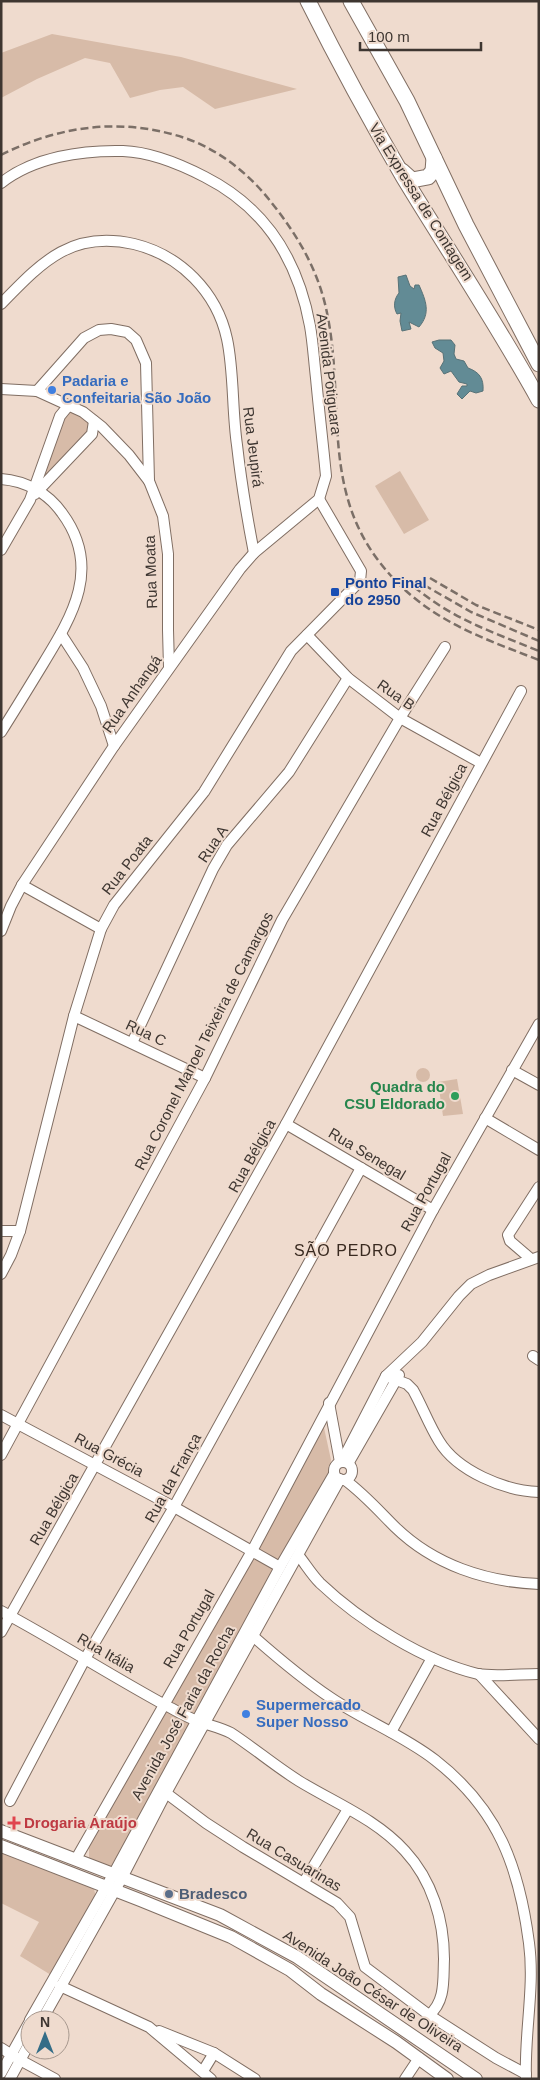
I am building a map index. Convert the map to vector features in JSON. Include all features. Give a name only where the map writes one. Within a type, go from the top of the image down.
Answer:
[{"type":"highway","name":"Via Expressa de Contagem","points":[[308,1],[354,93],[504,337],[539,400]]},
{"type":"highway","name":"Via Expressa de Contagem","points":[[351,1],[407,100],[470,233],[539,364]]},
{"type":"highway","points":[[399,169],[412,180],[420,180],[428,177],[432,171],[434,158]]},
{"type":"main road","name":"Avenida João César de Oliveira","points":[[1,1831],[220,1915],[296,1957],[476,2079]]},
{"type":"main road","name":"Avenida João César de Oliveira","points":[[1,1846],[111,1888],[231,1938],[290,1970],[321,1994],[419,2058],[447,2079]]},
{"type":"street","name":"Avenida Potiguara","points":[[1,183],[33,164],[97,150],[133,151],[183,166],[227,188],[250,207],[267,225],[286,254],[293,268],[310,325],[326,476],[319,499]]},
{"type":"street","name":"Rua Jeupirá","points":[[1,304],[36,268],[61,250],[84,244],[116,240],[142,246],[167,256],[192,274],[208,295],[219,316],[227,339],[236,444],[254,553]]},
{"type":"street","points":[[37,392],[84,338],[99,330],[111,329],[127,332],[136,340],[146,363],[149,481]]},
{"type":"street","name":"Rua Moata","points":[[1,389],[37,392],[69,405],[94,420],[129,455],[149,481],[163,516],[168,554],[170,667]]},
{"type":"street","points":[[1,550],[36,489],[60,416],[69,405]]},
{"type":"street","points":[[36,489],[92,434],[94,420]]},
{"type":"street","points":[[1,478],[36,489],[54,504],[65,516],[76,537],[82,564],[78,597],[61,634],[1,732]]},
{"type":"street","name":"Rua Anhangá","points":[[1,931],[22,884],[114,746],[240,569],[254,553],[319,499]]},
{"type":"street","name":"Rua Poata","points":[[1,1274],[20,1231],[74,1016],[101,929],[114,905],[204,792],[291,651],[360,581],[361,571],[319,499]]},
{"type":"street","points":[[61,634],[83,668],[101,706],[114,746]]},
{"type":"street","name":"Rua B","points":[[307,635],[348,678],[400,718],[481,763]]},
{"type":"street","name":"Rua Coronel Manoel Teixeira de Camargos","points":[[1,1455],[19,1425],[205,1078],[282,920],[400,718],[445,647]]},
{"type":"street","name":"Rua A","points":[[132,1043],[227,845],[289,772],[348,678]]},
{"type":"street","name":"Rua Bélgica","points":[[1,1632],[6,1613],[96,1466],[286,1124],[521,691]]},
{"type":"street","points":[[22,884],[101,929]]},
{"type":"street","name":"Rua C","points":[[74,1016],[205,1078]]},
{"type":"street","name":"Rua Portugal","points":[[76,1859],[252,1551],[324,1412],[433,1210],[539,1024]]},
{"type":"street","points":[[512,1070],[539,1085]]},
{"type":"street","points":[[485,1118],[539,1150]]},
{"type":"street","name":"Rua Senegal","points":[[286,1124],[433,1210]]},
{"type":"street","name":"Rua da França","points":[[10,1801],[85,1658],[174,1507],[361,1168]]},
{"type":"street","points":[[535,1258],[510,1241],[508,1235],[539,1187]]},
{"type":"street","points":[[1,1231],[20,1231]]},
{"type":"street","points":[[342,1470],[386,1376],[405,1360],[471,1284],[489,1274],[535,1258]]},
{"type":"street","points":[[342,1470],[397,1380],[405,1360]]},
{"type":"street","points":[[386,1376],[407,1384],[413,1390],[440,1444],[457,1461],[480,1476],[499,1485],[526,1492],[539,1492]]},
{"type":"street","points":[[329,1403],[342,1470]]},
{"type":"street","points":[[324,1412],[342,1470],[396,1528],[418,1546],[440,1559],[490,1578],[513,1583],[539,1584]]},
{"type":"street","name":"Rua Grécia","points":[[1,1415],[174,1507],[280,1567]]},
{"type":"street","name":"Avenida José Faria da Rocha","points":[[118,1875],[206,1723],[299,1556],[342,1470]]},
{"type":"street","name":"Avenida José Faria da Rocha","points":[[47,2010],[196,1720],[280,1567],[342,1470]]},
{"type":"street","points":[[299,1556],[320,1582],[364,1619],[432,1658],[479,1674],[539,1674]]},
{"type":"street","name":"Rua Itália","points":[[6,1613],[164,1704],[196,1720],[229,1732],[298,1780],[378,1825],[397,1842],[418,1866],[436,1903],[443,1937],[443,1991],[441,2001],[430,2015]]},
{"type":"street","points":[[254,1637],[292,1670],[332,1699],[391,1732],[435,1760],[473,1795],[500,1833],[517,1876],[530,1945],[530,1995],[526,2076]]},
{"type":"street","points":[[391,1732],[432,1658]]},
{"type":"street","points":[[479,1674],[539,1739]]},
{"type":"street","name":"Rua Casuarinas","points":[[166,1793],[206,1823],[243,1847],[337,1903],[350,1917],[365,1966],[430,2015],[526,2076]]},
{"type":"street","points":[[304,1882],[348,1809]]},
{"type":"street","name":"Avenida José Faria da Rocha","points":[[36,2010],[111,1888]]},
{"type":"street","points":[[60,1986],[149,2027],[214,2052],[256,2079]]},
{"type":"street","points":[[149,2027],[211,2079]]},
{"type":"street","name":"Avenida José Faria da Rocha","points":[[1,2073],[20,2038]]},
{"type":"street","points":[[1,2048],[55,2079]]},
{"type":"street","points":[[203,2071],[214,2052]]},
{"type":"street","points":[[405,2079],[419,2058]]},
{"type":"street","points":[[10,2079],[20,2060]]},
{"type":"shaded area","points":[[52,34],[181,57],[297,89],[215,109],[183,87],[160,90],[130,98],[110,63],[85,58],[37,79],[1,98],[1,53]]},
{"type":"shaded area","points":[[69,407],[92,421],[89,432],[38,485],[61,416]]},
{"type":"shaded area","points":[[400,471],[429,520],[404,534],[375,486]]},
{"type":"shaded area","points":[[423,1068],[428,1070],[430,1075],[428,1080],[423,1082],[418,1080],[416,1075],[418,1070]]},
{"type":"shaded area","points":[[457,1079],[463,1114],[443,1116],[438,1082]]},
{"type":"shaded area","points":[[323,1423],[331,1460],[329,1473],[112,1871],[89,1862],[89,1844],[208,1635]]},
{"type":"shaded area","points":[[1,1853],[94,1889],[96,1897],[51,1975],[20,1956],[39,1922],[1,1903]]},
{"type":"water","points":[[406,275],[410,286],[414,289],[415,285],[419,285],[425,302],[426,312],[423,322],[419,327],[409,322],[411,329],[402,331],[401,313],[397,314],[395,303],[399,293],[398,277]]},
{"type":"water","points":[[451,340],[455,345],[454,354],[456,359],[464,361],[468,368],[480,376],[483,382],[483,391],[476,393],[470,391],[462,399],[457,394],[462,386],[467,386],[467,384],[459,382],[451,371],[444,374],[440,368],[444,361],[443,353],[435,348],[432,342]]},
{"type":"railway","points":[[1,155],[22,145],[65,132],[109,126],[131,127],[175,135],[203,145],[216,152],[251,180],[271,202],[291,229],[307,256],[320,286],[328,318],[332,349],[341,470],[348,500],[359,528],[375,556],[392,577],[429,609],[470,632],[539,660]]},
{"type":"railway","points":[[430,578],[476,605],[539,630]]},
{"type":"railway","points":[[405,579],[452,613],[539,651]]},
{"type":"railway","points":[[424,585],[471,612],[539,641]]},
{"type":"place","name":"Padaria e Confeitaria São João","points":[[52,390]]},
{"type":"place","name":"Ponto Final do 2950","points":[[335,592]]},
{"type":"place","name":"Quadra do CSU Eldorado","points":[[455,1096]]},
{"type":"place","name":"Supermercado Super Nosso","points":[[246,1714]]},
{"type":"place","name":"Drogaria Araújo","points":[[14,1823]]},
{"type":"place","name":"Bradesco","points":[[169,1894]]},
{"type":"district","name":"SÃO PEDRO","points":[[346,1250]]}]
